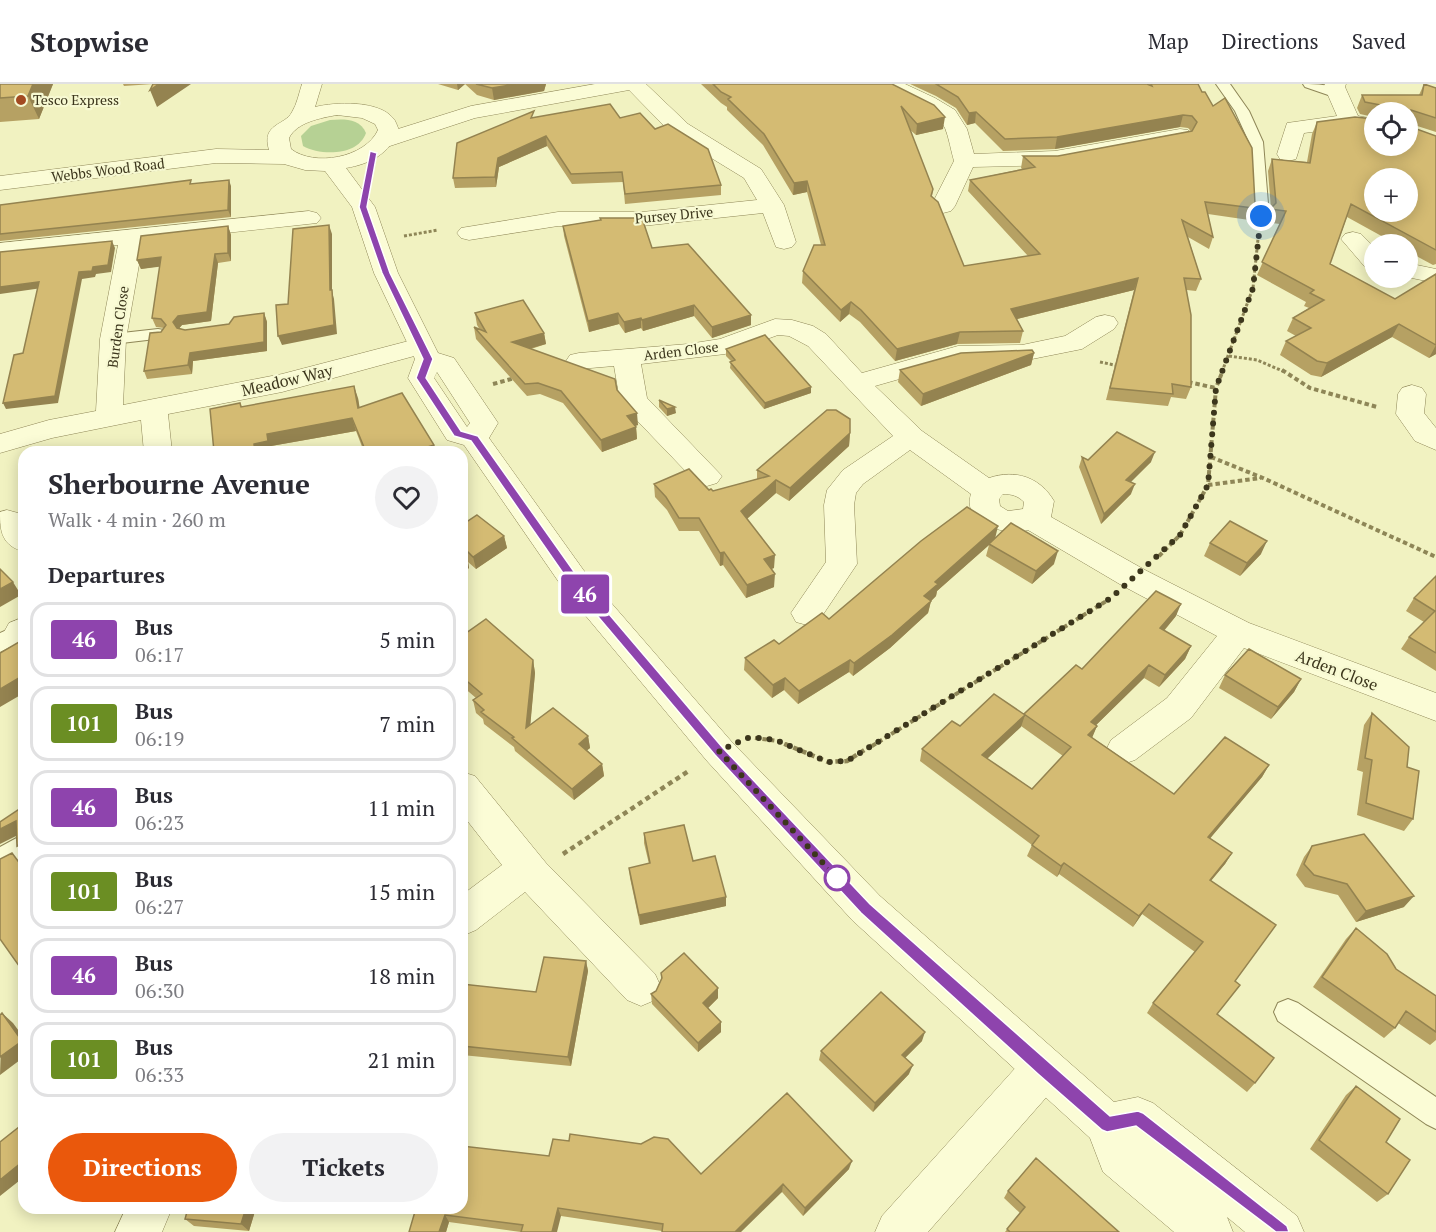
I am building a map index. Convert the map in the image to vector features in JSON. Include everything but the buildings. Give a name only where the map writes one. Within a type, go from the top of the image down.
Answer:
[{"type":"street","points":[[301,118],[312,84]]},
{"type":"street","points":[[339,93],[355,110],[377,116],[471,112],[632,84],[680,129],[753,174],[772,205],[784,242]]},
{"type":"street","points":[[894,85],[928,102],[946,115],[956,129],[965,161],[943,207]]},
{"type":"street","points":[[1337,89],[1350,121]]},
{"type":"street","name":"Webbs Wood Road","points":[[216,156],[282,130],[301,118],[318,112],[355,110]]},
{"type":"street","points":[[471,112],[380,146],[347,163],[332,165],[363,207],[374,241],[424,353],[421,378],[457,433],[474,438],[576,583],[719,751],[866,908],[1107,1125],[1118,1157],[1210,1232]]},
{"type":"street","points":[[363,207],[380,146],[389,131],[386,123],[377,116]]},
{"type":"street","points":[[1288,154],[1295,128],[1350,121],[1364,123]]},
{"type":"street","points":[[282,130],[278,140],[279,149],[286,157]]},
{"type":"street","points":[[965,161],[1055,158],[1180,135]]},
{"type":"street","points":[[1127,143],[1153,159]]},
{"type":"street","name":"Webbs Wood Road","points":[[0,183],[216,156],[286,157],[314,165],[332,165]]},
{"type":"street","points":[[258,223],[260,199]]},
{"type":"street","name":"Pursey Drive","points":[[469,233],[558,219],[642,219],[772,205]]},
{"type":"street","points":[[0,250],[309,218]]},
{"type":"street","name":"Burden Close","points":[[109,418],[113,339],[132,236]]},
{"type":"street","points":[[1353,240],[1364,252]]},
{"type":"street","points":[[1418,272],[1436,276]]},
{"type":"street","points":[[856,383],[958,354],[1022,353],[1073,343],[1105,322]]},
{"type":"street","name":"Arden Close","points":[[579,361],[688,352],[725,346],[775,327],[792,328],[817,339],[856,383],[912,438],[987,491],[993,487],[1011,484],[1029,489],[1040,501],[1040,508],[1032,519],[1134,578],[1238,632],[1436,707]]},
{"type":"street","points":[[1073,343],[1094,360]]},
{"type":"street","points":[[424,353],[445,364],[484,423],[474,438]]},
{"type":"street","name":"Meadow Way","points":[[0,444],[49,429],[424,353]]},
{"type":"street","name":"Arden Close","points":[[626,357],[634,401],[707,476]]},
{"type":"street","points":[[1411,404],[1425,434],[1436,441]]},
{"type":"street","points":[[154,409],[157,446]]},
{"type":"street","points":[[807,613],[842,564],[839,505],[842,490],[853,477],[893,447],[912,438]]},
{"type":"street","points":[[1122,750],[1179,708],[1238,632]]},
{"type":"street","points":[[468,794],[530,872],[641,987]]},
{"type":"street","points":[[468,914],[530,872]]},
{"type":"street","points":[[898,1232],[1043,1069]]},
{"type":"street","points":[[1107,1125],[1138,1118],[1281,1232]]},
{"type":"street","points":[[138,1232],[147,1214]]},
{"type":"lane","points":[[1223,84],[1242,111],[1256,142],[1261,216]]},
{"type":"lane","points":[[1311,84],[1337,89]]},
{"type":"lane","points":[[113,339],[158,334]]},
{"type":"lane","points":[[0,861],[18,849]]},
{"type":"lane","points":[[1288,1012],[1436,1114]]},
{"type":"path","points":[[530,872],[719,751],[747,738],[778,741],[828,762],[847,761],[1111,598],[1134,578],[1180,535],[1208,485],[1216,388],[1253,288],[1261,216]]},
{"type":"path","points":[[374,241],[466,225],[469,233]]},
{"type":"path","points":[[1229,356],[1257,360],[1279,368],[1310,388],[1326,394],[1411,404]]},
{"type":"path","points":[[1094,360],[1127,368]]},
{"type":"path","points":[[463,392],[516,378]]},
{"type":"path","points":[[1183,381],[1216,388]]},
{"type":"path","points":[[1211,457],[1263,478],[1436,557]]},
{"type":"path","points":[[1208,485],[1263,478]]},
{"type":"green space","points":[[330,120],[346,120],[360,124],[366,133],[362,141],[347,150],[338,152],[319,151],[303,146],[301,136],[311,126]]},
{"type":"bus line","name":"46","points":[[373,153],[363,207],[386,273],[428,359],[421,378],[457,433],[474,438],[576,583],[719,751],[866,908],[1107,1125],[1138,1118],[1281,1232]]},
{"type":"place","name":"Tesco Express","points":[[21,100]]},
{"type":"route","points":[[837,878],[719,751],[747,738],[763,738],[778,741],[828,762],[847,761],[1111,598],[1180,535],[1208,485],[1216,388],[1253,288],[1261,216]]}]
